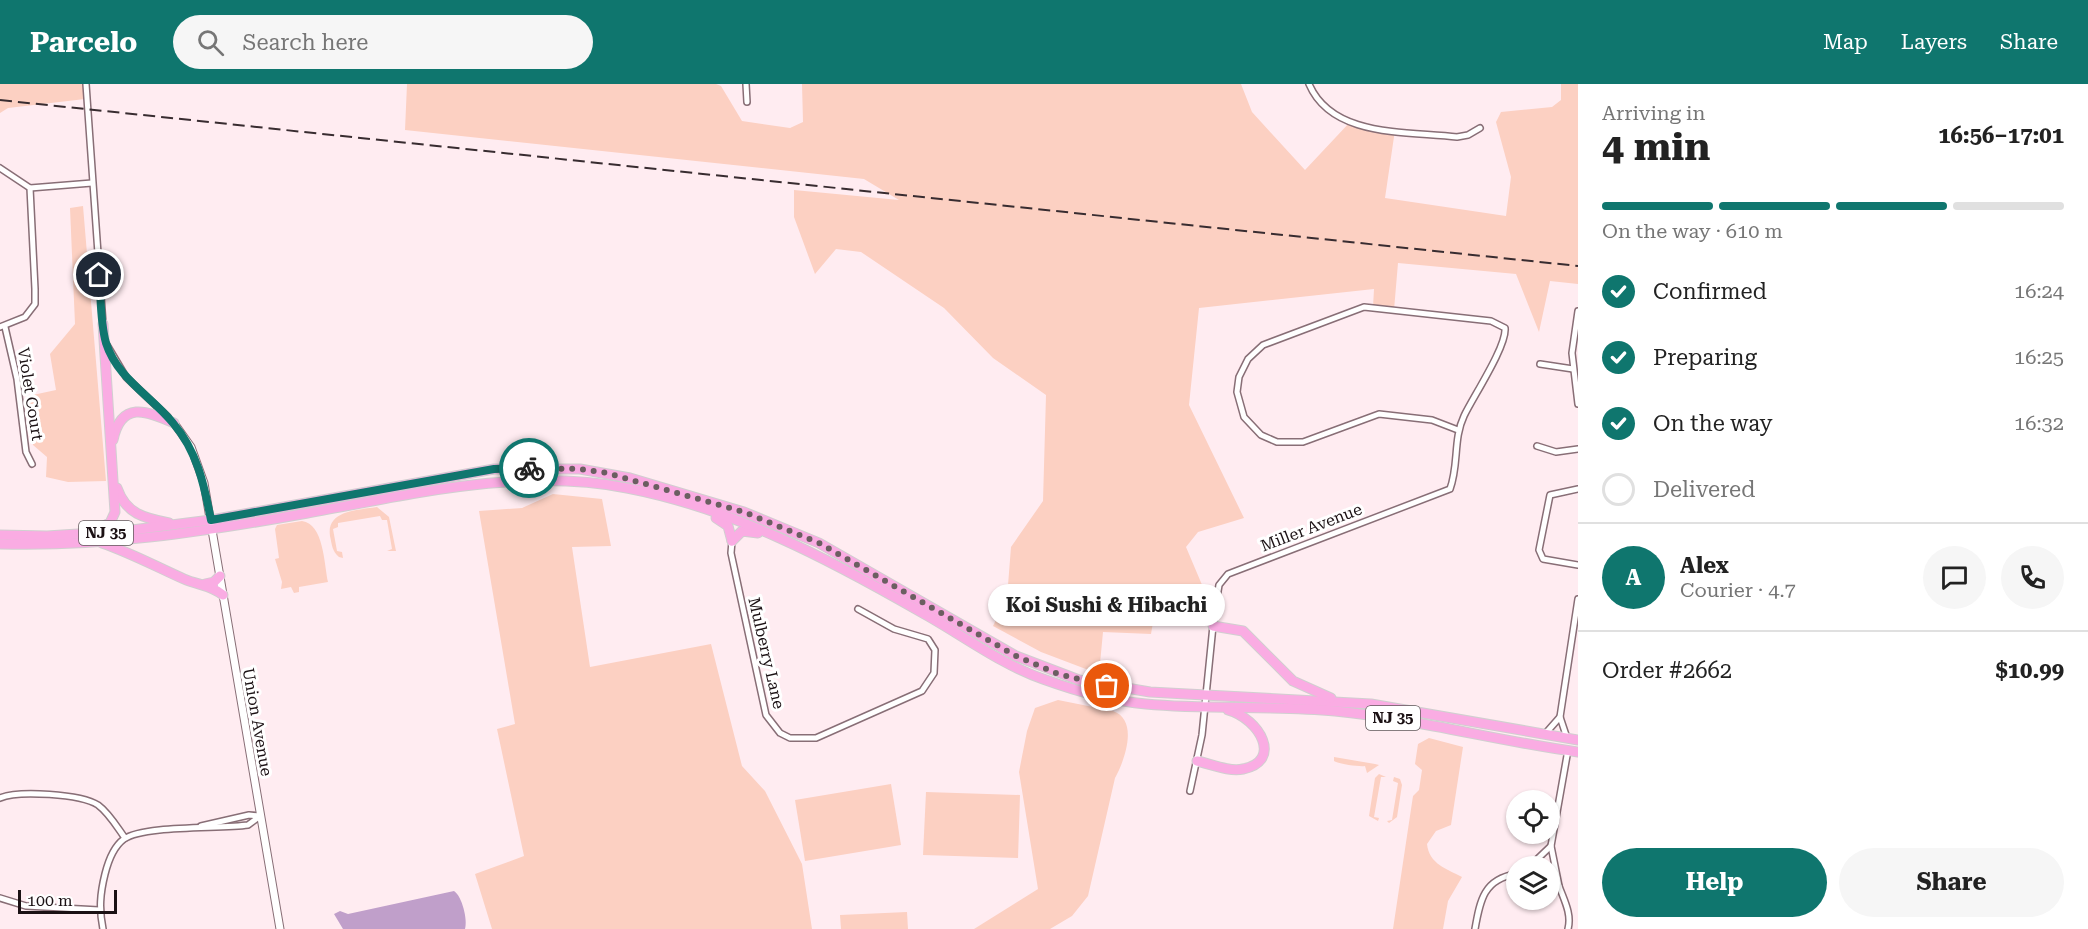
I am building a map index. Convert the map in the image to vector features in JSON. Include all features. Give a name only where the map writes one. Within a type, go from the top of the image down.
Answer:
[{"type":"highway","points":[[86,534],[105,526],[112,520],[115,504],[103,324]]},
{"type":"highway","points":[[111,454],[119,424],[135,412],[150,411],[174,423]]},
{"type":"highway","name":"NJ 35","points":[[0,535],[86,534],[212,524],[494,469],[548,467],[607,473],[744,512],[819,543],[1016,656],[1058,674],[1107,686],[1206,696],[1342,701],[1405,708],[1578,740]]},
{"type":"highway","points":[[112,474],[120,495],[131,511],[143,518],[177,525]]},
{"type":"highway","name":"NJ 35","points":[[0,544],[97,542],[470,485],[520,480],[573,481],[627,488],[694,505],[774,535],[891,595],[1036,677],[1105,698],[1149,705],[1303,709],[1365,714],[1578,752]]},
{"type":"highway","points":[[694,505],[724,521],[729,526],[732,541]]},
{"type":"highway","points":[[732,541],[742,531],[774,535]]},
{"type":"highway","points":[[97,542],[135,554],[186,580],[223,595]]},
{"type":"highway","points":[[202,585],[214,582],[220,576]]},
{"type":"highway","points":[[1213,626],[1243,631],[1293,681],[1311,691],[1342,701]]},
{"type":"highway","points":[[1197,761],[1239,770],[1256,763],[1263,752],[1263,739],[1257,727],[1242,714],[1217,707]]},
{"type":"street","points":[[86,84],[106,343],[126,377],[174,423],[191,447],[204,483],[212,524]]},
{"type":"street","points":[[746,84],[747,102]]},
{"type":"street","points":[[1309,84],[1328,111],[1355,125],[1457,136],[1467,135],[1480,128]]},
{"type":"street","points":[[0,168],[30,188],[92,183]]},
{"type":"street","points":[[2,327],[25,317],[35,304],[30,188]]},
{"type":"street","name":"Miller Avenue","points":[[1190,791],[1205,707],[1213,626],[1220,585],[1224,576],[1448,490],[1457,453],[1458,430],[1502,344],[1505,328],[1491,321],[1364,307],[1269,343],[1255,351],[1243,367],[1237,392],[1244,417],[1266,438],[1284,443],[1303,442],[1379,414],[1432,420],[1458,430]]},
{"type":"street","points":[[1578,311],[1572,347],[1578,404]]},
{"type":"street","name":"Violet Court","points":[[2,327],[17,379],[26,452],[32,464]]},
{"type":"street","points":[[1540,364],[1573,369]]},
{"type":"street","points":[[1537,446],[1556,452],[1578,449]]},
{"type":"street","points":[[1578,489],[1550,495],[1539,550],[1543,559],[1578,565]]},
{"type":"street","name":"Union Avenue","points":[[212,524],[280,929]]},
{"type":"street","name":"Mulberry Lane","points":[[732,541],[731,553],[766,715],[780,733],[790,738],[816,738],[922,691],[934,673],[935,650],[928,639],[894,629],[858,609]]},
{"type":"street","points":[[1567,738],[1560,717],[1578,599]]},
{"type":"street","points":[[1545,734],[1560,717]]},
{"type":"street","points":[[1553,856],[1551,846],[1568,750]]},
{"type":"street","points":[[0,798],[22,793],[92,801],[106,812],[125,838]]},
{"type":"street","points":[[196,828],[224,819],[249,815],[260,816]]},
{"type":"street","points":[[103,929],[99,910],[107,865],[125,838],[143,833],[248,825],[260,816]]},
{"type":"street","points":[[1541,856],[1551,846]]},
{"type":"street","points":[[1475,929],[1480,901],[1485,889],[1495,881],[1506,877]]},
{"type":"street","points":[[1560,889],[1568,910],[1568,929]]},
{"type":"street","points":[[0,898],[26,906],[99,910]]},
{"type":"shaded area","points":[[0,84],[84,84],[85,99],[8,108],[0,113]]},
{"type":"shaded area","points":[[407,84],[716,84],[721,86],[742,121],[790,128],[803,122],[802,84],[1241,84],[1252,112],[1305,170],[1351,121],[1395,130],[1385,198],[1506,216],[1511,177],[1496,122],[1501,112],[1552,107],[1561,100],[1561,84],[1578,84],[1578,284],[1550,281],[1539,332],[1516,274],[1398,263],[1394,310],[1373,307],[1374,289],[1199,308],[1189,405],[1244,518],[1198,532],[1186,547],[1208,599],[1155,611],[1151,634],[1103,632],[1099,674],[1041,652],[993,626],[1007,598],[1011,547],[1043,501],[1046,395],[993,358],[944,308],[861,252],[836,249],[815,274],[794,217],[794,190],[899,200],[864,179],[405,130]]},
{"type":"shaded area","points":[[83,206],[106,481],[68,482],[46,477],[47,457],[33,445],[28,396],[56,390],[50,354],[75,324],[70,208]]},
{"type":"shaded area","points":[[553,494],[602,499],[611,546],[572,547],[590,667],[711,644],[742,766],[765,791],[802,864],[812,929],[492,929],[475,874],[524,856],[497,729],[515,724],[479,511],[522,508]]},
{"type":"shaded area","points":[[377,507],[389,517],[396,551],[387,551],[392,549],[387,520],[382,520],[380,516],[338,523],[338,527],[333,529],[337,551],[342,552],[343,558],[339,557],[334,550],[330,536],[333,521],[345,513]]},
{"type":"shaded area","points":[[302,521],[315,529],[319,537],[328,582],[299,587],[299,592],[294,593],[291,587],[281,589],[282,582],[275,559],[279,558],[275,529],[277,525]]},
{"type":"shaded area","points":[[1058,700],[1113,711],[1121,716],[1128,731],[1126,751],[1115,778],[1088,896],[1072,916],[1050,929],[974,929],[1038,889],[1019,772],[1027,731],[1035,708]]},
{"type":"shaded area","points":[[1429,738],[1463,747],[1451,825],[1436,831],[1427,844],[1428,851],[1435,861],[1462,877],[1448,901],[1443,929],[1393,929],[1413,796],[1419,790],[1422,770],[1415,764],[1418,744]]},
{"type":"shaded area","points":[[1334,757],[1379,765],[1367,773],[1365,766],[1340,763],[1334,761]]},
{"type":"shaded area","points":[[1379,774],[1386,777],[1381,777],[1374,817],[1379,818],[1378,821],[1369,816],[1375,778]]},
{"type":"shaded area","points":[[1394,777],[1400,779],[1402,785],[1397,817],[1389,823],[1387,821],[1392,820],[1398,783],[1393,781]]},
{"type":"shaded area","points":[[891,784],[901,845],[805,861],[795,800]]},
{"type":"shaded area","points":[[926,792],[1020,795],[1018,858],[923,855]]},
{"type":"shaded area","points":[[454,891],[464,908],[465,929],[343,929],[334,914],[340,911],[348,914]]},
{"type":"shaded area","points":[[907,912],[908,929],[841,929],[840,915]]},
{"type":"railway","points":[[0,100],[1578,266]]},
{"type":"way so far","points":[[529,468],[580,469],[607,473],[744,512],[819,543],[1016,656],[1058,674],[1107,686]]},
{"type":"place","name":"Koi Sushi & Hibachi","points":[[1107,686]]},
{"type":"route","points":[[99,275],[106,343],[126,377],[174,423],[191,447],[204,483],[211,520],[494,469],[529,468]]}]
